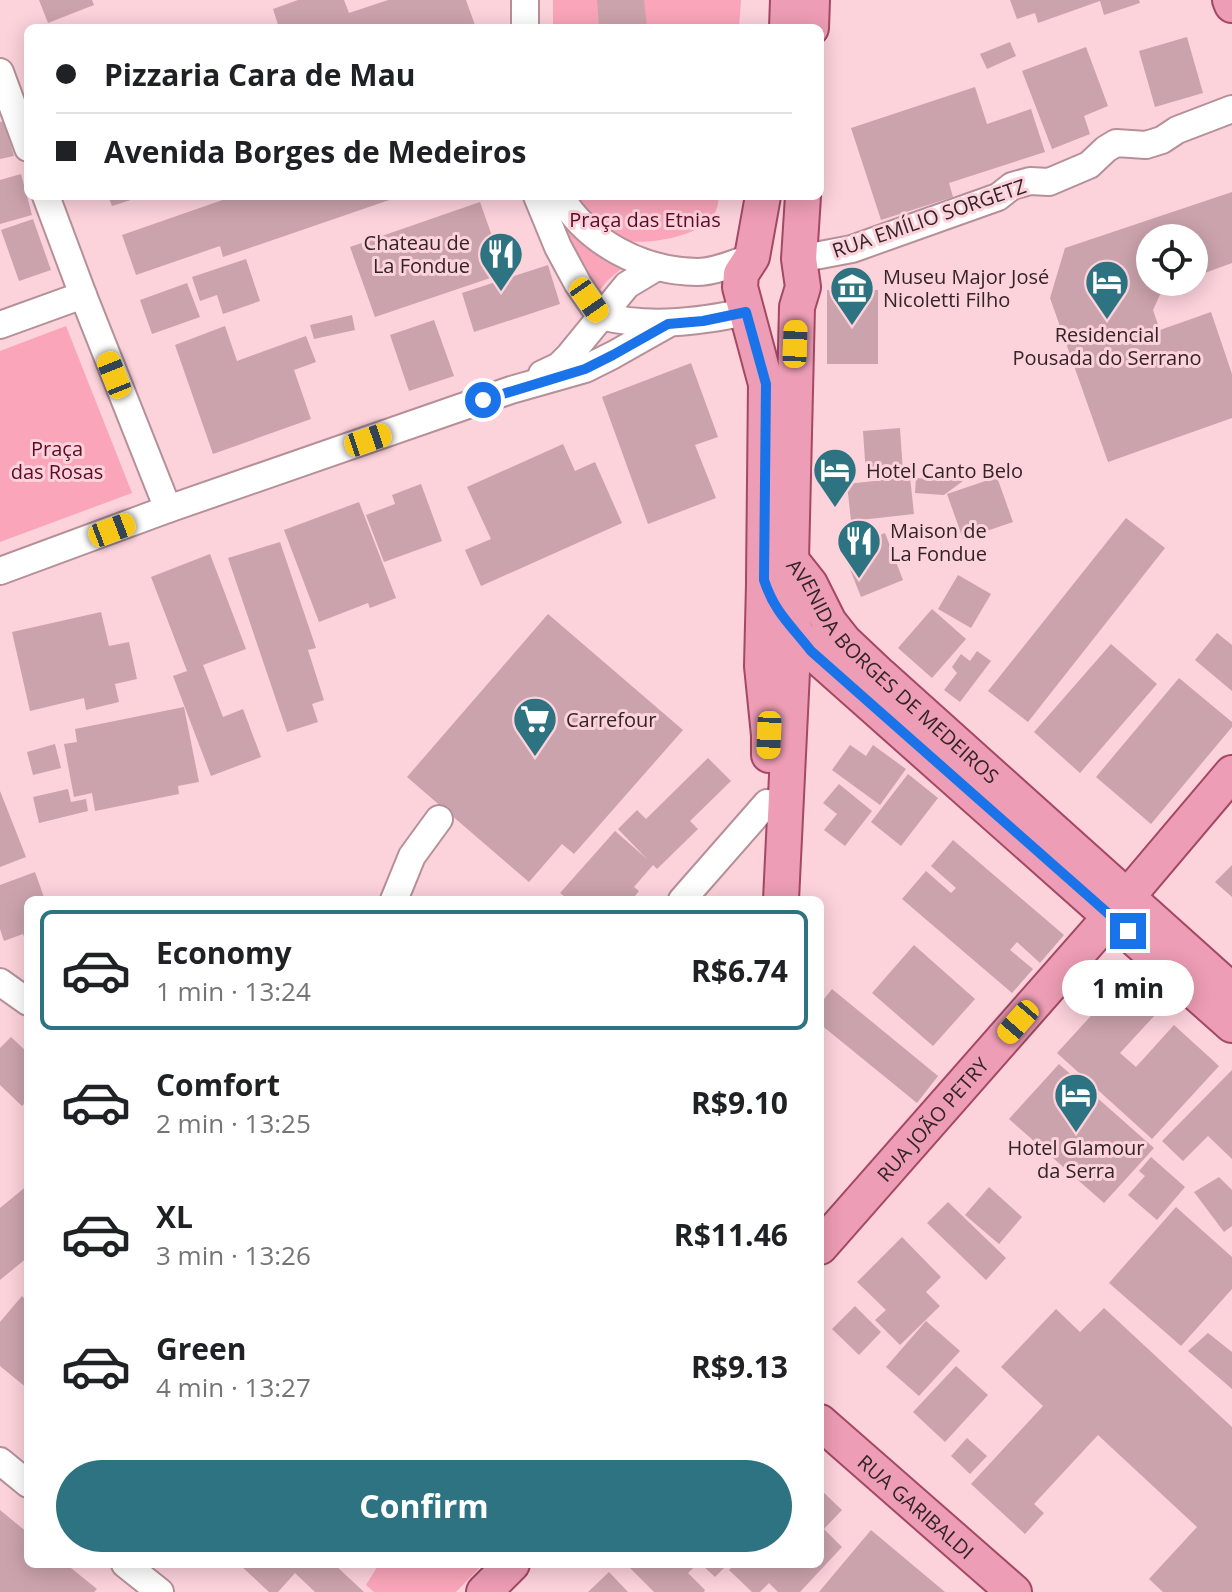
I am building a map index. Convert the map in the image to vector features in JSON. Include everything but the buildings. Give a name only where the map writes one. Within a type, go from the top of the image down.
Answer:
[{"type":"main road","points":[[787,24],[788,0]]},
{"type":"main road","points":[[811,24],[812,0]]},
{"type":"main road","name":"AVENIDA BORGES DE MEDEIROS","points":[[762,200],[752,257],[741,274],[740,287],[766,384],[764,580],[771,600],[782,618],[835,673],[1119,906],[1232,991]]},
{"type":"main road","name":"AVENIDA BORGES DE MEDEIROS","points":[[803,200],[799,259],[803,287],[797,307],[791,560],[810,584],[829,622],[844,641],[1119,906],[1232,1025]]},
{"type":"main road","points":[[752,257],[769,251],[788,253],[799,259]]},
{"type":"main road","points":[[746,312],[757,319],[771,320],[797,307]]},
{"type":"main road","points":[[781,896],[794,630],[791,560]]},
{"type":"main road","points":[[763,896],[769,735],[762,666],[764,580]]},
{"type":"main road","points":[[790,716],[803,693],[815,680],[835,673]]},
{"type":"main road","name":"RUA JOÃO PETRY","points":[[824,1242],[1232,773]]},
{"type":"main road","name":"RUA GARIBALDI","points":[[824,1426],[1014,1592]]},
{"type":"main road","points":[[484,1592],[508,1568]]},
{"type":"main road","points":[[511,1592],[533,1568]]},
{"type":"street","points":[[525,0],[525,24]]},
{"type":"street","points":[[0,72],[24,137]]},
{"type":"street","name":"RUA EMÍLIO SORGETZ","points":[[799,259],[852,249],[998,197],[1012,186],[1030,181],[1049,182],[1089,165],[1116,143],[1146,145],[1232,109]]},
{"type":"street","points":[[47,200],[168,509]]},
{"type":"street","points":[[539,200],[578,284],[600,316],[668,324],[746,312]]},
{"type":"street","points":[[562,200],[586,230],[608,247],[657,267],[699,272],[752,257]]},
{"type":"street","points":[[511,390],[559,366],[584,340],[627,285],[657,267]]},
{"type":"street","points":[[0,325],[83,295]]},
{"type":"street","points":[[0,571],[511,390],[585,369],[668,324]]},
{"type":"street","points":[[686,896],[767,803]]},
{"type":"street","points":[[396,896],[412,856],[439,819]]},
{"type":"street","points":[[0,982],[24,999]]},
{"type":"street","points":[[0,1461],[24,1481]]},
{"type":"street","points":[[130,1568],[160,1592]]},
{"type":"green space","points":[[553,0],[741,0],[739,24],[553,24]]},
{"type":"green space","name":"Praça das Etnias","points":[[574,200],[719,200],[715,214],[703,226],[662,240],[633,242],[621,239],[611,235]]},
{"type":"green space","points":[[564,225],[590,250],[621,269],[599,291],[584,268]]},
{"type":"green space","name":"Praça das Rosas","points":[[66,326],[132,493],[0,542],[0,351]]},
{"type":"green space","points":[[377,1568],[479,1568],[456,1592],[374,1592],[366,1585]]},
{"type":"place","name":"Chateau de La Fondue","points":[[501,293]]},
{"type":"place","name":"Residencial Pousada do Serrano","points":[[1107,321]]},
{"type":"place","name":"Museu Major José Nicoletti Filho","points":[[852,327]]},
{"type":"place","name":"Hotel Canto Belo","points":[[835,509]]},
{"type":"place","name":"Maison de La Fondue","points":[[859,580]]},
{"type":"place","name":"Carrefour","points":[[535,758]]},
{"type":"place","name":"Hotel Glamour da Serra","points":[[1076,1134]]},
{"type":"route","points":[[483,400],[585,369],[668,324],[746,312],[766,384],[764,580],[782,618],[835,673],[1128,931]]}]
